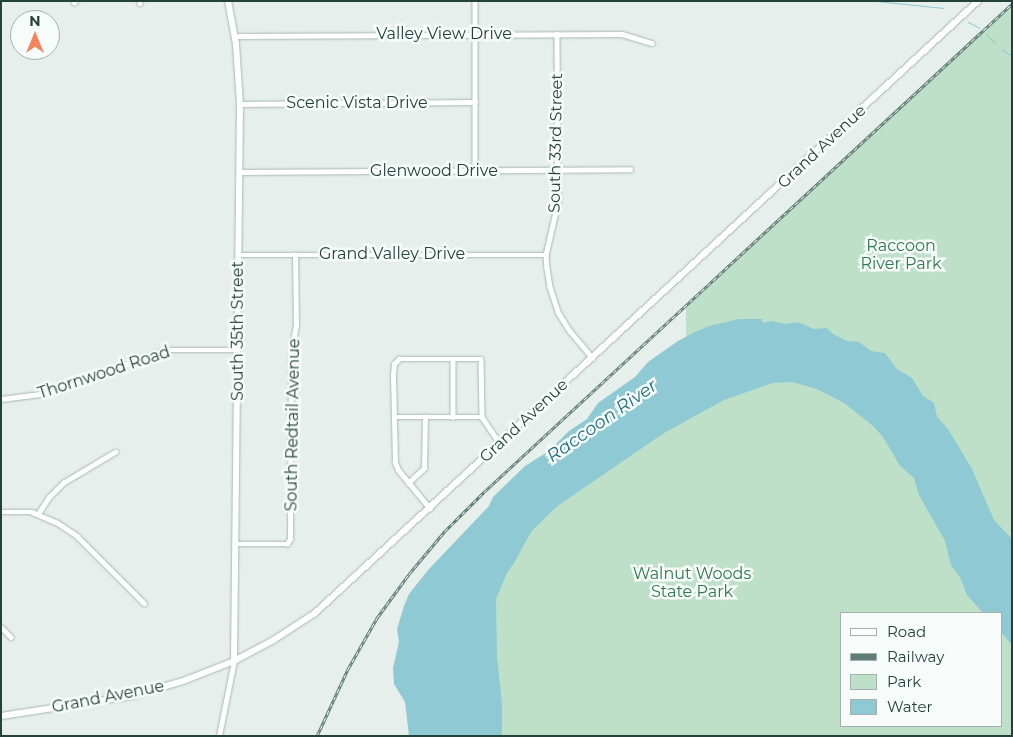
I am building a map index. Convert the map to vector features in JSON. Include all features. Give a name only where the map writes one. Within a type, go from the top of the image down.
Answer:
[{"type":"main road","name":"South 35th Street","points":[[228,1],[235,36],[240,104],[234,661]]},
{"type":"main road","name":"Grand Avenue","points":[[1,716],[131,696],[183,682],[234,661],[272,641],[315,613],[430,509],[978,1]]},
{"type":"street","points":[[475,1],[475,171]]},
{"type":"street","name":"Valley View Drive","points":[[235,36],[475,33],[622,34],[652,43]]},
{"type":"street","name":"South 33rd Street","points":[[557,34],[558,203],[546,255],[550,287],[558,312],[570,331],[593,358]]},
{"type":"street","name":"Scenic Vista Drive","points":[[240,104],[475,102]]},
{"type":"street","name":"Glenwood Drive","points":[[239,172],[630,169]]},
{"type":"street","name":"Grand Valley Drive","points":[[238,255],[546,255]]},
{"type":"street","name":"South Redtail Avenue","points":[[236,544],[287,544],[290,539],[291,352],[296,326],[295,255]]},
{"type":"street","name":"Thornwood Road","points":[[1,399],[48,393],[166,350],[238,350]]},
{"type":"street","points":[[430,509],[408,483],[396,464],[393,375],[394,364],[399,359],[481,359],[482,417],[500,444]]},
{"type":"street","points":[[453,359],[453,417]]},
{"type":"street","points":[[395,417],[482,417]]},
{"type":"street","points":[[408,483],[424,468],[425,417]]},
{"type":"street","points":[[38,514],[49,497],[63,483],[115,452]]},
{"type":"street","points":[[1,512],[18,511],[38,514],[77,536],[144,604]]},
{"type":"street","points":[[1,627],[11,638]]},
{"type":"street","points":[[219,736],[234,661]]},
{"type":"green space","name":"Raccoon River Park","points":[[1012,4],[1012,570],[922,406],[686,358],[686,305]]},
{"type":"green space","name":"Walnut Woods State Park","points":[[809,374],[851,387],[914,467],[1000,612],[840,612],[840,727],[1003,727],[1003,615],[1012,622],[1012,736],[491,736],[488,552],[695,399]]},
{"type":"water","name":"Raccoon River","points":[[739,319],[762,319],[763,323],[771,321],[786,324],[798,322],[814,329],[827,328],[833,334],[847,341],[859,342],[871,351],[885,353],[897,369],[912,378],[923,396],[934,403],[937,417],[948,429],[972,469],[994,520],[1012,539],[1012,645],[1003,634],[1003,612],[982,612],[967,595],[960,577],[951,565],[945,541],[919,495],[914,478],[900,466],[883,437],[873,426],[844,403],[817,389],[792,382],[773,383],[724,400],[664,433],[556,507],[531,532],[507,573],[496,599],[502,736],[409,736],[405,702],[394,684],[393,668],[399,642],[397,629],[409,594],[429,569],[489,506],[493,497],[525,466],[549,451],[569,431],[587,419],[598,403],[635,377],[648,362],[678,341],[709,326]]},
{"type":"waterway","points":[[876,1],[944,8]]},
{"type":"waterway","points":[[968,22],[980,28]]},
{"type":"waterway","points":[[986,34],[995,43]]},
{"type":"waterway","points":[[1001,49],[1012,56]]},
{"type":"railway","points":[[317,736],[348,669],[377,618],[409,574],[445,531],[484,492],[1012,4]]}]
